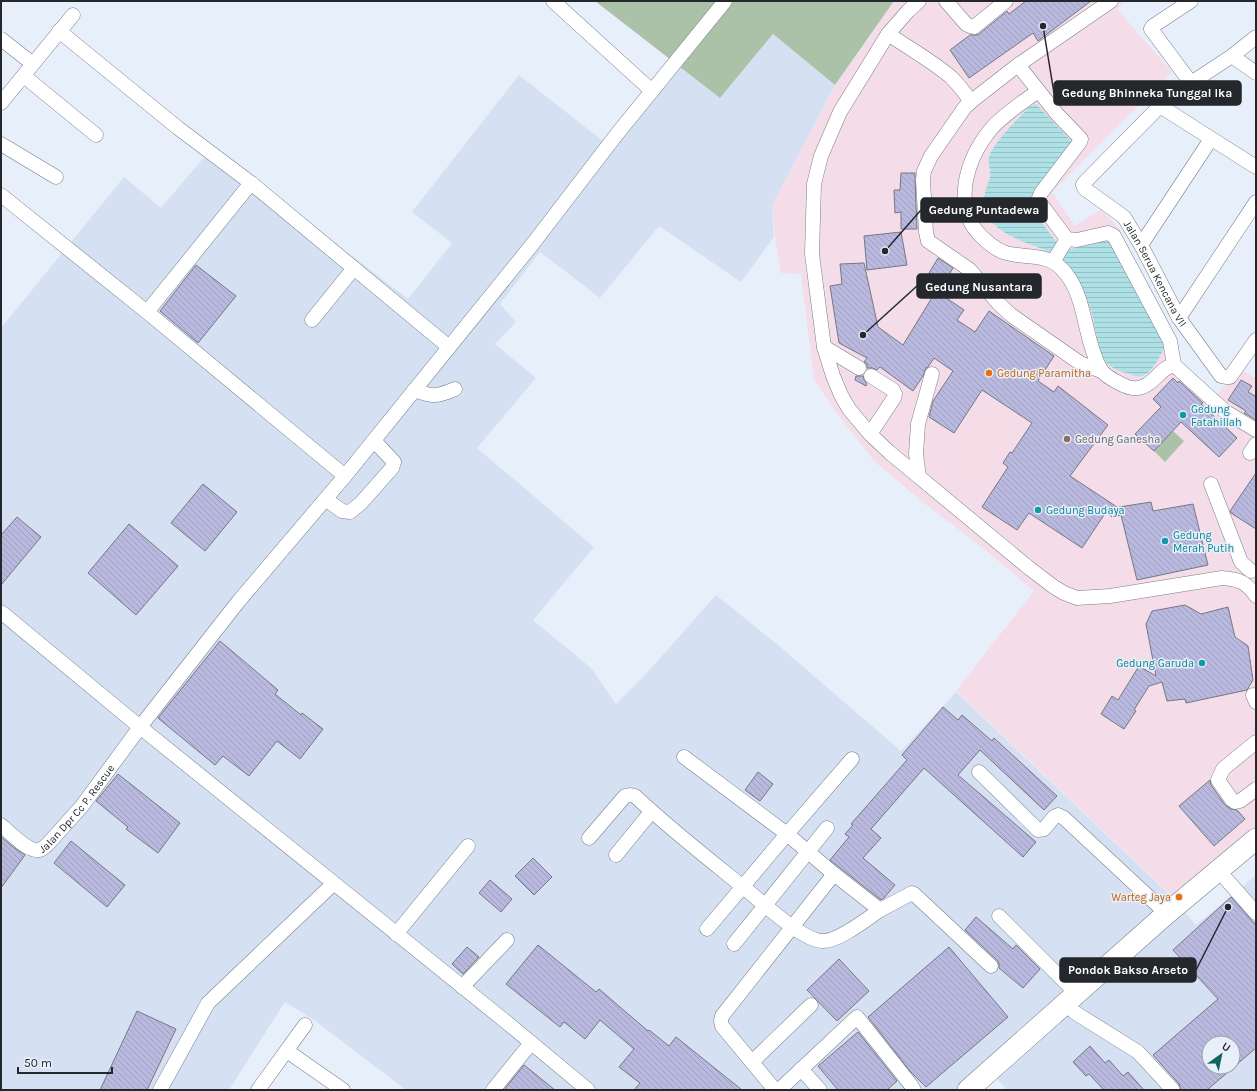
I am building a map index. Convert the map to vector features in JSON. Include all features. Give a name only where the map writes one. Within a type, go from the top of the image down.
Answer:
[{"type":"highway","points":[[986,1090],[1167,914],[1256,839]]},
{"type":"highway","points":[[968,1090],[1075,1003],[1164,934],[1256,854]]},
{"type":"street","points":[[553,1],[652,91]]},
{"type":"street","points":[[140,727],[238,602],[345,476],[531,246],[617,134],[725,1]]},
{"type":"street","points":[[919,1],[888,34],[840,112],[821,156],[814,184],[812,254],[824,347],[833,376],[849,409],[870,434],[919,477],[1043,579],[1064,593],[1077,598],[1110,596],[1222,578],[1233,578],[1250,572]]},
{"type":"street","points":[[946,1],[966,24],[974,27],[1006,1]]},
{"type":"street","points":[[1191,1],[1153,26],[1151,29],[1191,83]]},
{"type":"street","points":[[1102,371],[1080,363],[1010,315],[970,270],[926,238],[923,180],[924,171],[931,156],[965,108],[971,102],[1018,65],[1108,2]]},
{"type":"street","points":[[1,103],[72,15]]},
{"type":"street","points":[[59,31],[178,128],[250,183],[449,347]]},
{"type":"street","points":[[888,34],[938,67],[961,88],[971,102]]},
{"type":"street","name":"Jalan Serua Kencana VII","points":[[1256,37],[1232,56],[1191,83],[1160,106],[1083,185],[1085,189],[1124,217],[1141,245],[1179,318],[1220,376],[1230,377],[1256,340]]},
{"type":"street","points":[[1,39],[33,64]]},
{"type":"street","points":[[1232,56],[1256,73]]},
{"type":"street","points":[[1018,65],[1057,114],[1081,139],[1041,193],[1039,198],[1060,250],[1060,268],[1075,289],[1084,315],[1089,342],[1102,371],[1108,377],[1126,387],[1142,387],[1169,366],[1174,365]]},
{"type":"street","points":[[24,76],[96,135]]},
{"type":"street","points":[[1038,91],[998,122],[983,140],[973,158],[966,177],[964,192],[965,208],[972,225],[990,245],[1004,252],[1017,256],[1042,258],[1078,240],[1108,233],[1114,236],[1170,341],[1174,365],[1226,412],[1256,430]]},
{"type":"street","points":[[1160,106],[1256,167]]},
{"type":"street","points":[[1141,245],[1211,139]]},
{"type":"street","points":[[1,144],[56,177]]},
{"type":"street","points":[[147,312],[250,183]]},
{"type":"street","points":[[1,195],[147,312],[345,476]]},
{"type":"street","points":[[1179,318],[1256,202]]},
{"type":"street","points":[[312,320],[354,268]]},
{"type":"street","points":[[824,347],[859,368]]},
{"type":"street","points":[[919,477],[916,454],[918,424],[932,374]]},
{"type":"street","points":[[870,434],[894,398],[895,394],[893,390],[871,376]]},
{"type":"street","points":[[414,390],[429,395],[440,395],[455,389]]},
{"type":"street","points":[[325,500],[342,511],[350,512],[361,503],[392,468],[394,462],[379,446],[372,441]]},
{"type":"street","points":[[1211,484],[1241,562],[1250,572],[1256,596]]},
{"type":"street","points":[[1,612],[140,727],[532,1043],[588,1090]]},
{"type":"street","name":"Jalan Dpr Cc P. Rescue","points":[[1,825],[25,846],[33,850],[40,850],[47,845],[82,806],[140,727]]},
{"type":"street","points":[[1256,742],[1223,768],[1218,780],[1235,802],[1256,789]]},
{"type":"street","points":[[684,757],[787,834],[834,874],[880,910]]},
{"type":"street","points":[[707,929],[852,758]]},
{"type":"street","points":[[979,772],[1038,830],[1044,829],[1054,817],[1058,816],[1064,818],[1167,914]]},
{"type":"street","points":[[589,838],[625,796],[634,796],[700,853],[792,927],[810,938],[822,941],[835,939],[880,910],[912,893],[991,966]]},
{"type":"street","points":[[616,854],[651,812]]},
{"type":"street","points":[[734,944],[827,828]]},
{"type":"street","points":[[396,934],[468,846]]},
{"type":"street","points":[[775,1090],[722,1026],[722,1016],[834,874]]},
{"type":"street","points":[[1226,879],[1256,913]]},
{"type":"street","points":[[160,1090],[208,1003],[333,884]]},
{"type":"street","points":[[999,916],[1075,1003],[1138,1052],[1173,1090]]},
{"type":"street","points":[[462,987],[507,940]]},
{"type":"street","points":[[752,1062],[811,1005]]},
{"type":"street","points":[[779,1090],[857,1017],[915,1090]]},
{"type":"street","points":[[258,1090],[305,1025]]},
{"type":"street","points":[[492,1090],[532,1043]]},
{"type":"street","points":[[287,1051],[343,1090]]},
{"type":"street","points":[[801,1070],[820,1090]]},
{"type":"shaded area","points":[[595,1],[894,1],[835,85],[773,34],[720,98]]},
{"type":"shaded area","points":[[894,1],[1126,1],[1117,9],[1172,72],[1052,192],[1075,226],[1101,209],[1119,229],[1184,368],[1215,396],[1240,370],[1256,378],[1256,830],[1175,899],[956,691],[1034,591],[987,551],[924,503],[874,461],[814,380],[801,274],[781,273],[772,206],[835,86]]},
{"type":"shaded area","points":[[773,34],[835,85],[772,206],[774,237],[741,282],[659,226],[600,298],[540,252],[500,304],[516,322],[495,344],[536,378],[477,448],[594,547],[533,620],[591,668],[616,704],[647,673],[716,595],[778,645],[901,751],[956,692],[1173,898],[1196,925],[1256,875],[1256,1090],[1007,1090],[985,1065],[958,1090],[406,1090],[314,1020],[285,1002],[229,1090],[1,1090],[1,328],[124,177],[161,208],[212,148],[408,299],[452,243],[412,212],[519,75],[603,141],[670,58],[720,98]]},
{"type":"shaded area","points":[[1036,104],[1073,143],[1033,198],[1030,204],[1032,210],[1061,248],[1071,249],[1105,241],[1113,244],[1165,346],[1154,367],[1144,375],[1135,376],[1120,371],[1105,361],[1099,345],[1087,299],[1076,279],[1062,259],[1002,231],[987,215],[984,201],[985,192],[990,178],[989,157],[1007,131],[1029,107]]},
{"type":"shaded area","points":[[989,405],[1018,424],[979,485],[949,467]]},
{"type":"shaded area","points":[[1173,431],[1184,441],[1165,462],[1154,451]]},
{"type":"building","points":[[1026,1],[1091,1],[1038,41],[1033,33],[969,78],[950,50],[970,35],[979,34],[1007,11],[1009,14]]},
{"type":"building","points":[[901,173],[915,173],[917,229],[901,229],[901,212],[895,213],[894,190],[900,190]]},
{"type":"building","points":[[901,232],[907,265],[867,270],[864,236]]},
{"type":"building","points":[[938,258],[953,268],[944,283],[929,273]]},
{"type":"building","points":[[864,263],[878,327],[903,345],[936,291],[964,310],[957,320],[975,332],[989,311],[1054,356],[1038,381],[1054,392],[1058,386],[1108,425],[1070,476],[1120,509],[1119,507],[1151,502],[1153,511],[1193,504],[1208,565],[1137,580],[1121,515],[1112,517],[1106,512],[1082,548],[1029,513],[1017,530],[982,507],[1008,467],[1003,463],[1010,452],[1012,453],[1032,423],[982,390],[954,433],[929,417],[933,401],[953,371],[934,358],[926,368],[923,376],[913,391],[880,367],[877,370],[867,368],[867,364],[864,362],[867,358],[839,343],[830,286],[842,284],[840,264]]},
{"type":"building","points":[[196,265],[236,296],[198,343],[160,311]]},
{"type":"building","points":[[856,376],[863,376],[867,384],[866,386],[855,380]]},
{"type":"building","name":"Gedung Fatahillah","points":[[1173,378],[1178,383],[1179,381],[1203,403],[1201,404],[1237,438],[1219,457],[1181,422],[1154,451],[1135,434],[1161,407],[1153,399]]},
{"type":"building","points":[[1241,380],[1252,386],[1248,392],[1255,396],[1256,395],[1256,420],[1244,413],[1246,411],[1228,400]]},
{"type":"building","points":[[1256,473],[1256,529],[1230,511]]},
{"type":"building","points":[[203,484],[237,512],[205,551],[171,523]]},
{"type":"building","points":[[17,517],[41,537],[1,585],[1,535]]},
{"type":"building","points":[[129,524],[178,566],[136,615],[88,573]]},
{"type":"building","name":"Gedung Garuda","points":[[1185,605],[1201,614],[1228,607],[1235,637],[1248,646],[1253,680],[1247,690],[1186,703],[1185,699],[1167,701],[1162,682],[1149,686],[1134,710],[1136,711],[1124,729],[1101,714],[1112,696],[1118,700],[1139,666],[1156,676],[1146,624],[1152,611]]},
{"type":"building","points":[[220,641],[278,690],[275,694],[301,715],[302,713],[323,729],[300,759],[277,741],[249,776],[223,756],[215,765],[158,718]]},
{"type":"building","points":[[943,707],[958,720],[962,715],[992,741],[994,738],[1057,796],[1044,810],[980,750],[958,775],[1036,842],[1023,857],[924,768],[871,829],[881,838],[863,858],[895,885],[881,900],[830,860],[849,837],[845,834],[853,825],[851,824],[907,760],[902,755]]},
{"type":"building","points":[[758,772],[773,784],[760,801],[745,790]]},
{"type":"building","points":[[118,774],[180,823],[158,853],[126,829],[128,827],[96,801]]},
{"type":"building","points":[[1210,780],[1211,785],[1225,805],[1231,809],[1237,810],[1245,819],[1214,846],[1179,806]]},
{"type":"building","points":[[1,837],[25,855],[1,888]]},
{"type":"building","points":[[71,841],[125,885],[107,907],[54,863]]},
{"type":"building","points":[[533,858],[552,877],[534,895],[515,876]]},
{"type":"building","points":[[490,880],[512,899],[501,912],[479,893]]},
{"type":"building","points":[[1231,897],[1256,925],[1256,1048],[1241,1061],[1241,1035],[1201,1035],[1201,1075],[1224,1075],[1207,1090],[1181,1090],[1179,1084],[1153,1055],[1218,999],[1173,950]]},
{"type":"building","points":[[976,917],[1013,949],[1016,945],[1040,969],[1023,988],[999,968],[999,963],[997,960],[965,930]]},
{"type":"building","points":[[538,945],[596,992],[599,989],[648,1031],[649,1030],[669,1046],[676,1037],[742,1090],[634,1090],[640,1083],[619,1067],[634,1049],[600,1020],[585,1039],[564,1022],[560,1027],[506,984]]},
{"type":"building","points":[[467,947],[479,957],[463,974],[452,964]]},
{"type":"building","points":[[949,947],[1008,1017],[926,1087],[910,1071],[868,1017]]},
{"type":"building","points":[[839,959],[869,991],[837,1021],[807,990]]},
{"type":"building","points":[[137,1011],[176,1029],[147,1090],[100,1090]]},
{"type":"building","points":[[858,1032],[897,1081],[887,1090],[838,1090],[818,1066]]},
{"type":"building","points":[[1090,1046],[1105,1063],[1109,1060],[1123,1076],[1128,1072],[1144,1090],[1104,1090],[1089,1074],[1086,1076],[1073,1062]]},
{"type":"building","points":[[524,1065],[555,1090],[504,1090]]},
{"type":"place","name":"Gedung Bhinneka Tunggal Ika","points":[[1043,26]]},
{"type":"place","name":"Gedung Puntadewa","points":[[885,251]]},
{"type":"place","name":"Gedung Nusantara","points":[[863,335]]},
{"type":"place","name":"Gedung Paramitha","points":[[989,373]]},
{"type":"place","name":"Gedung Fatahillah","points":[[1183,415]]},
{"type":"place","name":"Gedung Ganesha","points":[[1067,439]]},
{"type":"place","name":"Gedung Budaya","points":[[1038,510]]},
{"type":"place","name":"Gedung Merah Putih","points":[[1165,541]]},
{"type":"place","name":"Gedung Garuda","points":[[1202,663]]},
{"type":"place","name":"Warteg Jaya","points":[[1179,897]]},
{"type":"place","name":"Pondok Bakso Arseto","points":[[1228,907]]}]
